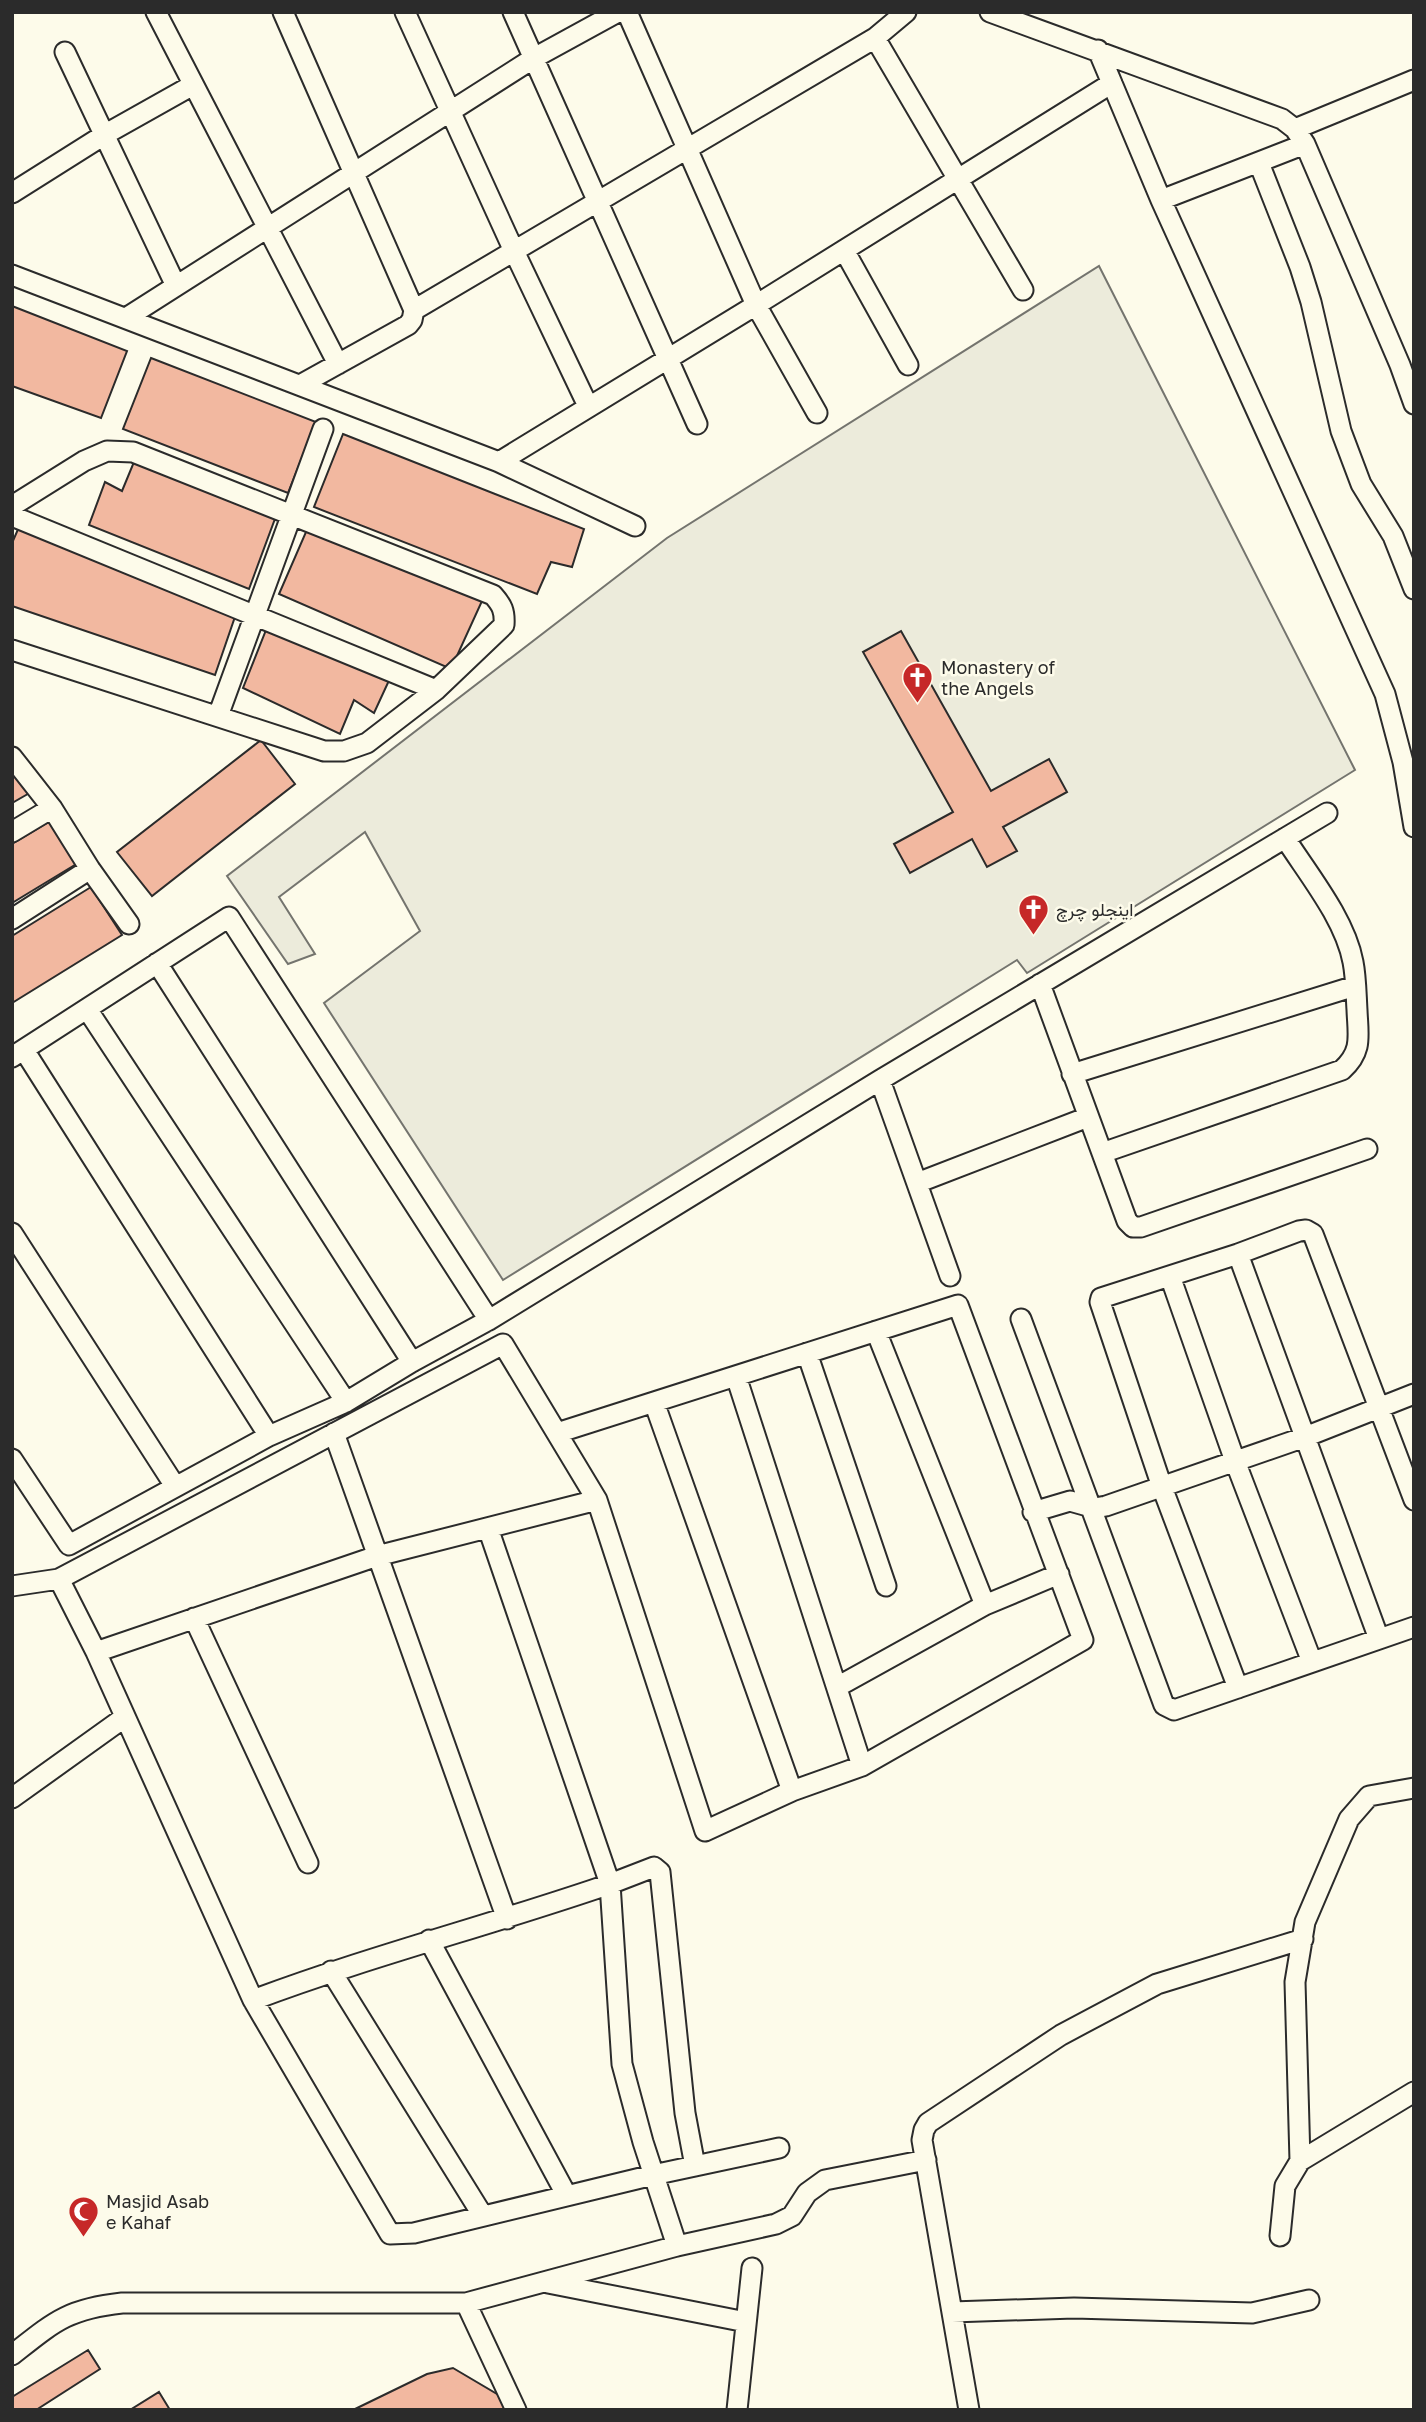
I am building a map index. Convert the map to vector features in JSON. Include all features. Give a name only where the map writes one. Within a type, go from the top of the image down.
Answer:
[{"type":"street","points":[[156,12],[338,364]]},
{"type":"street","points":[[284,12],[414,310],[408,325],[300,385]]},
{"type":"street","points":[[405,12],[588,406]]},
{"type":"street","points":[[513,12],[696,424]]},
{"type":"street","points":[[126,318],[534,58],[618,12]]},
{"type":"street","points":[[627,12],[756,304],[817,413]]},
{"type":"street","points":[[414,310],[875,38],[906,12]]},
{"type":"street","points":[[990,12],[1282,119],[1300,136],[1400,365],[1414,404]]},
{"type":"street","points":[[875,38],[1023,289]]},
{"type":"street","points":[[1098,50],[1161,200],[1385,694],[1403,762],[1414,827]]},
{"type":"street","points":[[65,52],[176,286]]},
{"type":"street","points":[[1161,200],[1259,163],[1300,136],[1414,80]]},
{"type":"street","points":[[499,462],[1112,83]]},
{"type":"street","points":[[12,193],[104,135],[193,85]]},
{"type":"street","points":[[1259,163],[1311,302],[1340,431],[1361,484],[1393,536],[1414,589]]},
{"type":"street","points":[[844,250],[908,365]]},
{"type":"street","points":[[12,275],[499,462],[635,526]]},
{"type":"street","points":[[218,716],[323,429]]},
{"type":"street","points":[[12,506],[84,461],[107,452],[133,452],[493,595],[505,614],[504,625],[436,690],[367,743],[344,751],[324,751],[12,650]]},
{"type":"street","points":[[12,516],[436,690]]},
{"type":"street","points":[[12,757],[52,808],[129,924]]},
{"type":"street","points":[[12,832],[52,808]]},
{"type":"street","points":[[12,1459],[69,1545],[270,1436],[346,1402],[489,1320],[880,1080],[1327,813]]},
{"type":"street","points":[[1102,1153],[1342,1070],[1352,1061],[1359,1046],[1354,963],[1349,946],[1331,909],[1285,838]]},
{"type":"street","points":[[12,919],[90,869]]},
{"type":"street","points":[[270,1436],[18,1054],[229,917],[489,1320]]},
{"type":"street","points":[[157,963],[412,1362]]},
{"type":"street","points":[[1040,984],[1127,1221],[1133,1227],[1141,1227],[1367,1149]]},
{"type":"street","points":[[1072,1074],[1355,986]]},
{"type":"street","points":[[87,1009],[346,1402]]},
{"type":"street","points":[[880,1080],[950,1276]]},
{"type":"street","points":[[917,1183],[1088,1117]]},
{"type":"street","points":[[1238,1688],[1162,1487],[1100,1302],[1105,1295],[1237,1254],[1299,1231],[1306,1230],[1313,1234],[1414,1500]]},
{"type":"street","points":[[12,1233],[175,1486]]},
{"type":"street","points":[[1237,1254],[1380,1639]]},
{"type":"street","points":[[1170,1276],[1235,1461],[1312,1662]]},
{"type":"street","points":[[12,1586],[59,1578],[503,1344],[556,1433],[597,1500],[705,1831],[792,1791],[862,1766],[1083,1640],[958,1305],[556,1433]]},
{"type":"street","points":[[1021,1319],[1164,1705],[1174,1710],[1414,1627]]},
{"type":"street","points":[[876,1331],[985,1605]]},
{"type":"street","points":[[807,1353],[886,1586]]},
{"type":"street","points":[[736,1376],[862,1766]]},
{"type":"street","points":[[1033,1512],[1070,1501],[1089,1506],[1106,1506],[1305,1437],[1414,1394]]},
{"type":"street","points":[[654,1402],[792,1791]]},
{"type":"street","points":[[334,1433],[507,1919]]},
{"type":"street","points":[[96,1652],[377,1556],[597,1500]]},
{"type":"street","points":[[488,1528],[610,1884],[622,2064],[630,2100],[677,2246]]},
{"type":"street","points":[[837,1688],[985,1605],[1059,1574]]},
{"type":"street","points":[[59,1578],[96,1652],[253,2000],[390,2234],[414,2232],[779,2148]]},
{"type":"street","points":[[194,1618],[308,1863]]},
{"type":"street","points":[[12,1798],[125,1717]]},
{"type":"street","points":[[1300,2161],[1295,1982],[1305,1922],[1349,1819],[1368,1796],[1414,1787]]},
{"type":"street","points":[[253,2000],[331,1971],[507,1919],[654,1867],[660,1870],[685,2113],[695,2166]]},
{"type":"street","points":[[969,2410],[922,2140],[924,2130],[929,2123],[1061,2035],[1157,1984],[1303,1939]]},
{"type":"street","points":[[429,1940],[567,2196]]},
{"type":"street","points":[[331,1971],[484,2216]]},
{"type":"street","points":[[1280,2236],[1285,2186],[1300,2161],[1414,2091]]},
{"type":"street","points":[[12,2355],[64,2316],[90,2306],[122,2303],[466,2303],[677,2246],[787,2220],[793,2216],[807,2193],[825,2180],[926,2160]]},
{"type":"street","points":[[737,2410],[752,2268]]},
{"type":"street","points":[[545,2282],[747,2322]]},
{"type":"street","points":[[952,2312],[1074,2308],[1252,2313],[1309,2300]]},
{"type":"street","points":[[466,2303],[516,2410]]},
{"type":"shaded area","points":[[1099,266],[1355,770],[1027,973],[1017,960],[503,1280],[324,1003],[420,931],[365,832],[279,897],[315,954],[288,964],[227,876],[667,538]]},
{"type":"building","points":[[12,306],[127,351],[101,418],[12,386]]},
{"type":"building","points":[[151,358],[316,422],[288,493],[123,429]]},
{"type":"building","points":[[343,434],[584,529],[572,567],[551,562],[537,594],[314,507]]},
{"type":"building","points":[[136,457],[276,516],[249,589],[89,525],[105,482],[122,491]]},
{"type":"building","points":[[309,525],[482,601],[451,669],[279,594]]},
{"type":"building","points":[[19,527],[239,605],[215,675],[12,606],[12,543]]},
{"type":"building","points":[[268,625],[392,674],[374,713],[354,700],[340,734],[243,688]]},
{"type":"building","name":"Monastery of the Angels","points":[[901,631],[991,791],[1049,759],[1067,792],[1003,827],[1017,851],[987,867],[972,839],[910,873],[894,844],[953,812],[863,652]]},
{"type":"building","points":[[261,740],[295,784],[152,896],[117,852]]},
{"type":"building","points":[[12,757],[33,791],[12,803]]},
{"type":"building","points":[[52,820],[78,863],[12,903],[12,844]]},
{"type":"building","points":[[91,887],[122,935],[12,1003],[12,936]]},
{"type":"building","points":[[88,2350],[100,2369],[36,2410],[12,2410],[12,2397]]},
{"type":"building","points":[[453,2368],[502,2397],[510,2410],[353,2410],[427,2374]]},
{"type":"building","points":[[159,2392],[170,2410],[130,2410]]},
{"type":"place","name":"Monastery of the Angels","points":[[918,705]]},
{"type":"place","name":"اینجلو چرچ","points":[[1033,937]]},
{"type":"place","name":"Masjid Asab e Kahaf","points":[[83,2239]]}]
